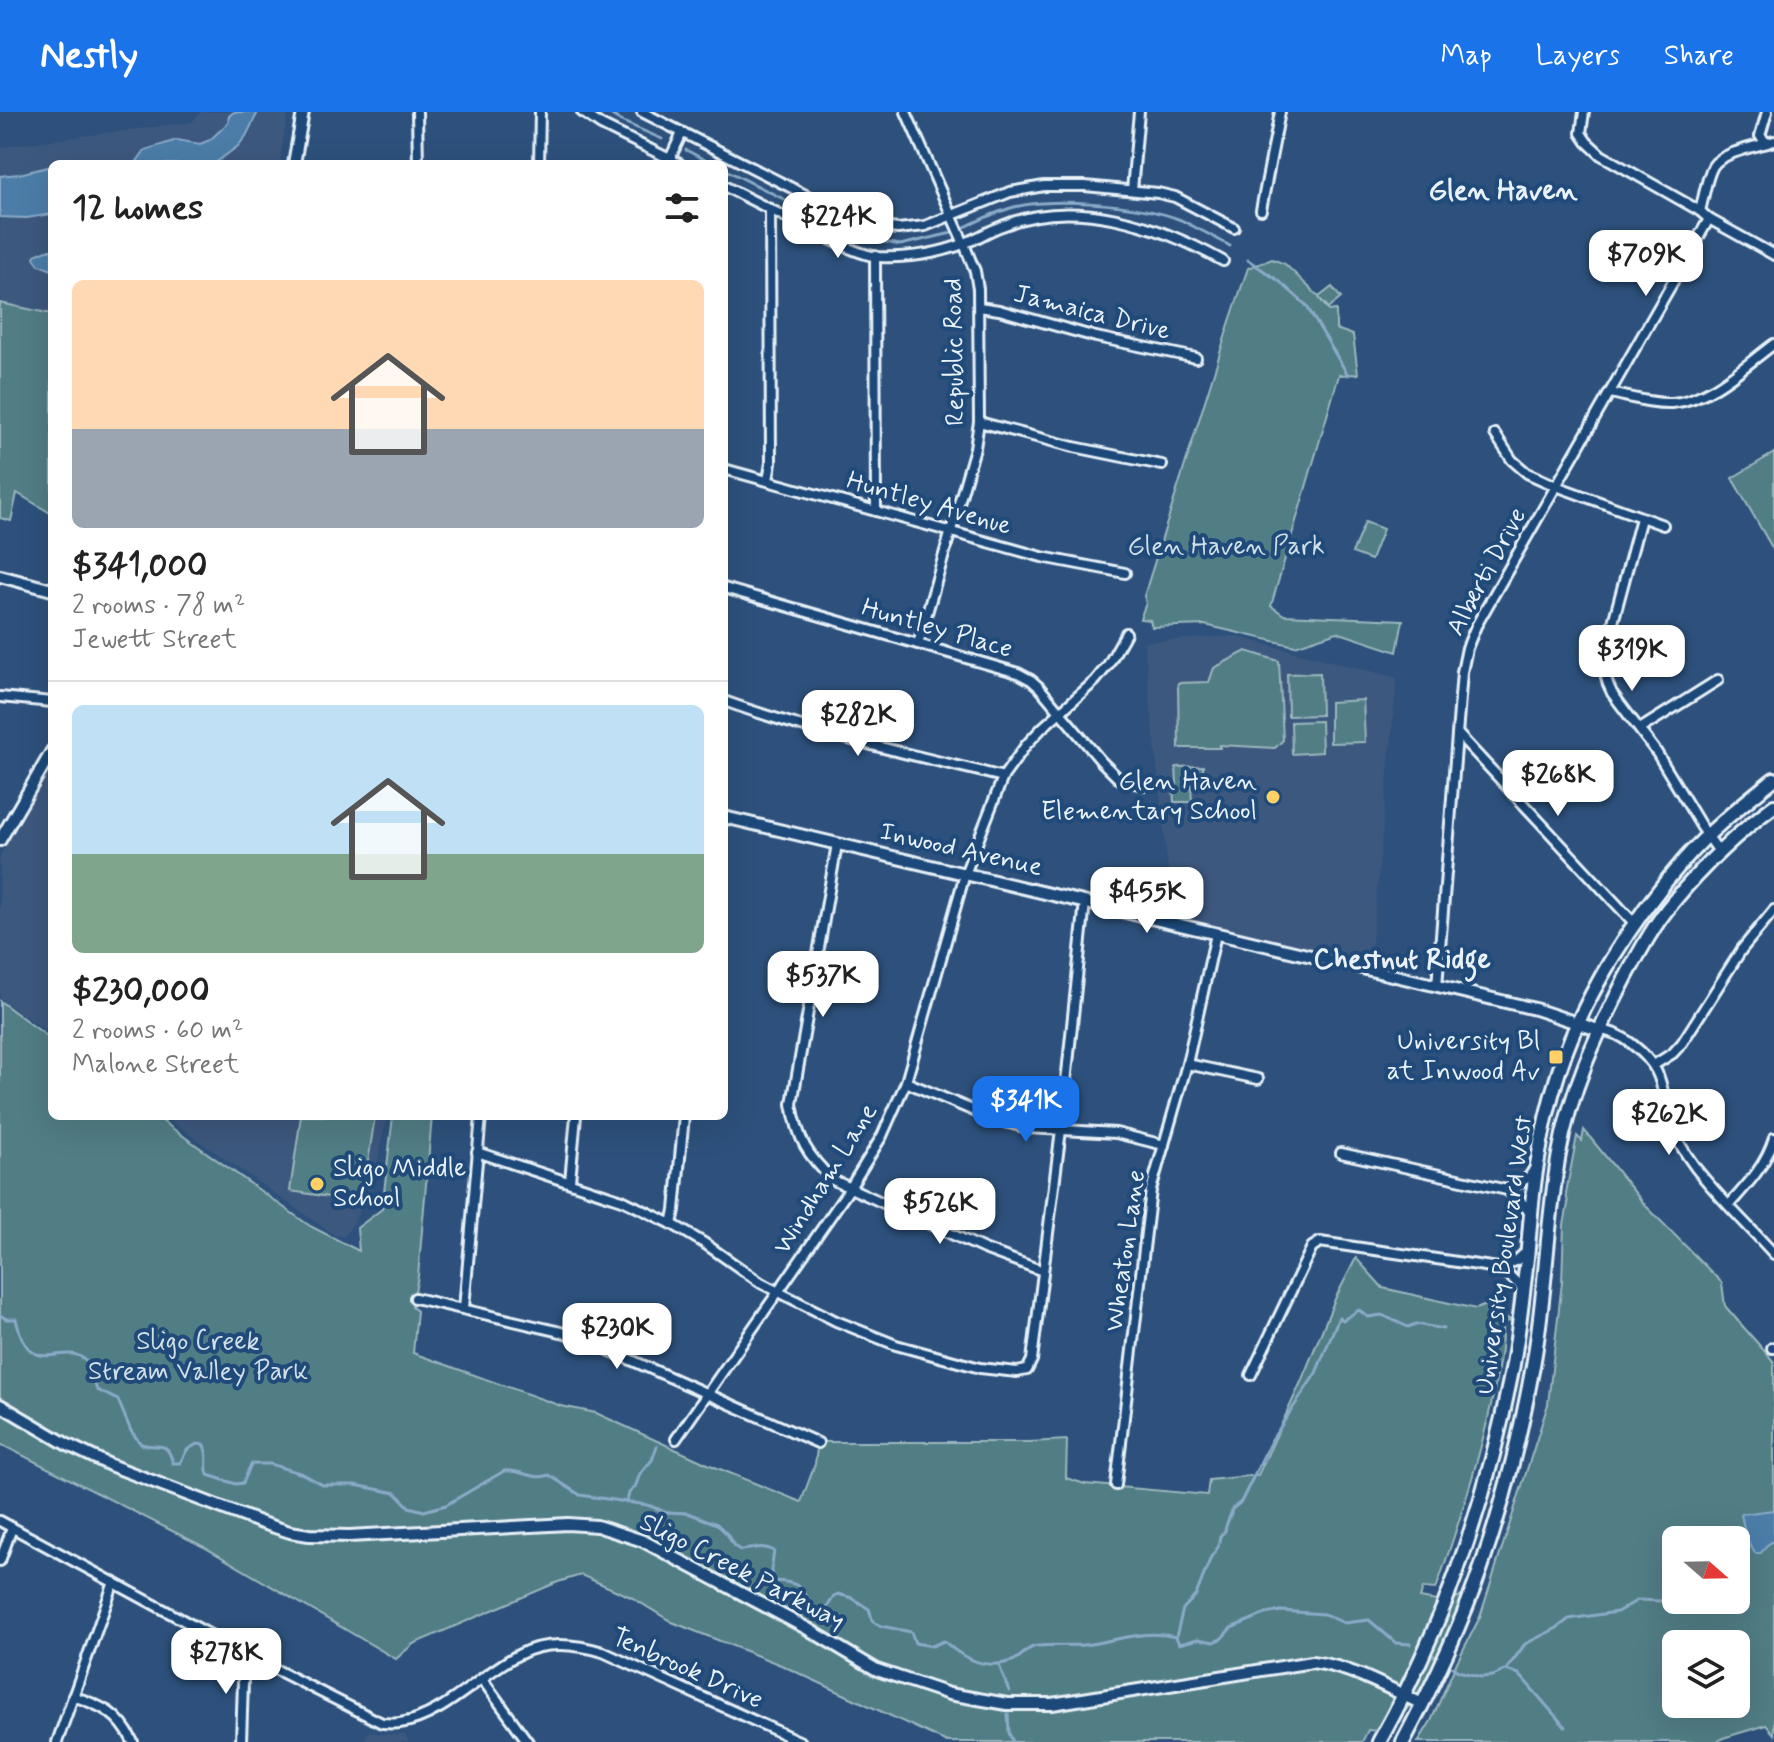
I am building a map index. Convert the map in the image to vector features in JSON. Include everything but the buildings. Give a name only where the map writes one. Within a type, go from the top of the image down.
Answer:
[{"type":"main road","name":"University Boulevard West","points":[[1379,1742],[1427,1649],[1449,1596],[1502,1422],[1512,1370],[1537,1166],[1551,1100],[1578,1023],[1622,943],[1650,901],[1707,836],[1774,779]]},
{"type":"main road","name":"University Boulevard West","points":[[1403,1742],[1441,1665],[1482,1564],[1520,1431],[1541,1313],[1559,1152],[1572,1102],[1598,1030],[1639,953],[1671,904],[1719,852],[1774,806]]},
{"type":"street","points":[[295,160],[303,112]]},
{"type":"street","points":[[417,112],[418,160]]},
{"type":"street","points":[[539,160],[540,112]]},
{"type":"street","points":[[582,112],[665,160]]},
{"type":"street","points":[[642,112],[851,218],[874,226],[898,229],[925,226],[1001,195],[1028,188],[1085,186],[1175,197],[1234,228]]},
{"type":"street","name":"Republic Road","points":[[906,112],[975,271],[979,307],[979,422],[975,448],[918,644]]},
{"type":"street","points":[[1132,190],[1139,112]]},
{"type":"street","points":[[1261,210],[1280,112]]},
{"type":"street","points":[[1584,112],[1581,133],[1601,155],[1774,255]]},
{"type":"street","points":[[1767,112],[1760,136],[1763,141],[1770,142]]},
{"type":"street","points":[[670,160],[682,133]]},
{"type":"street","points":[[1700,211],[1716,161],[1770,142]]},
{"type":"street","points":[[728,188],[837,243],[875,256],[903,257],[936,252],[964,244],[1003,225],[1054,214],[1115,218],[1146,226],[1190,242],[1223,261]]},
{"type":"street","points":[[768,480],[771,463],[770,209]]},
{"type":"street","name":"Alberti Drive","points":[[1437,986],[1462,672],[1467,648],[1476,626],[1709,219]]},
{"type":"street","points":[[875,256],[876,511]]},
{"type":"street","name":"Jamaica Drive","points":[[979,307],[1096,337],[1196,358]]},
{"type":"street","points":[[1610,393],[1672,403],[1692,398],[1714,388],[1774,344]]},
{"type":"street","points":[[979,422],[1074,447],[1162,465]]},
{"type":"street","points":[[1495,434],[1512,460],[1527,473],[1663,525]]},
{"type":"street","name":"Huntley Avenue","points":[[728,470],[1042,557],[1125,573]]},
{"type":"street","points":[[1641,518],[1604,656],[1607,683],[1657,753],[1719,852]]},
{"type":"street","points":[[0,576],[48,589]]},
{"type":"street","name":"Huntley Place","points":[[728,589],[1018,673],[1031,680],[1118,778],[1144,785]]},
{"type":"street","name":"Windham Lane","points":[[676,1439],[850,1188],[882,1136],[906,1082],[965,874],[1003,777],[1026,745],[1059,711],[1095,681],[1126,633]]},
{"type":"street","points":[[1640,729],[1718,680]]},
{"type":"street","points":[[0,697],[48,702]]},
{"type":"street","points":[[728,702],[827,734],[1003,777]]},
{"type":"street","points":[[1458,734],[1635,924]]},
{"type":"street","points":[[0,840],[48,758]]},
{"type":"street","name":"Inwood Avenue","points":[[728,818],[1535,1009],[1598,1030],[1610,1031],[1648,1056],[1654,1065]]},
{"type":"street","points":[[837,844],[792,1104],[802,1143],[833,1180],[984,1249],[1043,1271]]},
{"type":"street","points":[[477,1152],[622,1200],[704,1243],[761,1283],[836,1321],[896,1345],[980,1368],[1017,1372],[1027,1370],[1032,1360],[1061,1130],[1085,902]]},
{"type":"street","points":[[1774,910],[1742,949],[1682,1043],[1654,1065],[1679,1144],[1696,1168],[1774,1254]]},
{"type":"street","name":"Wheaton Lane","points":[[1116,1485],[1151,1190],[1187,1064],[1216,934]]},
{"type":"street","points":[[1187,1064],[1258,1079]]},
{"type":"street","points":[[906,1082],[993,1119],[1028,1128],[1116,1133],[1164,1145]]},
{"type":"street","points":[[464,1308],[481,1120]]},
{"type":"street","points":[[570,1181],[576,1120]]},
{"type":"street","points":[[672,1224],[684,1120]]},
{"type":"street","points":[[1729,1205],[1759,1169],[1774,1138]]},
{"type":"street","points":[[1341,1153],[1507,1190],[1529,1212]]},
{"type":"street","points":[[1507,1190],[1529,1177],[1537,1166]]},
{"type":"street","points":[[1251,1375],[1312,1247],[1320,1242],[1498,1268],[1523,1289]]},
{"type":"street","points":[[1498,1268],[1517,1260],[1527,1251]]},
{"type":"street","points":[[415,1298],[565,1333],[818,1443]]},
{"type":"street","name":"Sligo Creek Parkway","points":[[0,1405],[66,1444],[110,1465],[290,1532],[349,1536],[568,1524],[597,1526],[643,1541],[669,1554],[877,1670],[949,1694],[1007,1704],[1052,1704],[1312,1662],[1335,1665],[1360,1674],[1422,1704]]},
{"type":"street","name":"Tenbrook Drive","points":[[0,1521],[382,1723],[401,1723],[431,1713],[519,1654],[544,1646],[584,1647],[603,1652],[801,1742]]},
{"type":"street","points":[[0,1561],[12,1528]]},
{"type":"street","points":[[57,1742],[114,1582]]},
{"type":"street","points":[[241,1742],[244,1652]]},
{"type":"street","points":[[482,1679],[528,1742]]},
{"type":"street","points":[[73,1696],[112,1712],[133,1742]]},
{"type":"street","points":[[773,1742],[778,1732]]},
{"type":"shaded area","points":[[201,112],[288,112],[280,160],[48,160],[48,321],[0,308],[0,147],[192,122]]},
{"type":"shaded area","points":[[234,112],[258,112],[238,146],[219,160],[138,160],[145,150],[177,140],[200,144],[210,140],[228,123],[229,116]]},
{"type":"shaded area","points":[[48,167],[48,215],[0,217],[0,176]]},
{"type":"shaded area","points":[[48,250],[48,268],[39,265],[35,255]]},
{"type":"shaded area","name":"Glen Haven Elementary School","points":[[1233,636],[1397,678],[1370,963],[1173,917],[1144,642]]},
{"type":"shaded area","points":[[48,774],[48,1032],[0,999],[0,855]]},
{"type":"shaded area","name":"Sligo Middle School","points":[[169,1120],[386,1120],[378,1157],[379,1173],[353,1224],[344,1236],[336,1236]]},
{"type":"shaded area","points":[[1774,1510],[1774,1540],[1761,1553],[1755,1553],[1750,1545],[1750,1526],[1744,1526],[1741,1514]]},
{"type":"shaded area","points":[[369,1731],[405,1735],[409,1742],[364,1742]]},
{"type":"green space","name":"Glen Haven Park","points":[[1272,259],[1285,264],[1319,297],[1332,287],[1341,298],[1329,308],[1319,298],[1329,311],[1336,310],[1336,329],[1353,335],[1358,374],[1339,375],[1271,606],[1284,615],[1403,620],[1397,652],[1337,632],[1295,646],[1205,625],[1152,627],[1150,620],[1140,619],[1146,603],[1144,596],[1248,268]]},
{"type":"green space","points":[[0,303],[48,313],[48,512],[17,493],[11,521],[0,518]]},
{"type":"green space","points":[[1774,453],[1774,551],[1732,478]]},
{"type":"green space","points":[[1365,522],[1383,529],[1371,560],[1352,553]]},
{"type":"green space","points":[[1246,651],[1279,661],[1283,740],[1275,748],[1220,745],[1220,748],[1179,748],[1178,683],[1209,682],[1214,668]]},
{"type":"green space","points":[[1320,673],[1321,715],[1288,716],[1287,674]]},
{"type":"green space","points":[[1363,700],[1365,742],[1330,743],[1330,702]]},
{"type":"green space","points":[[1321,721],[1322,752],[1292,754],[1291,722]]},
{"type":"green space","points":[[1203,766],[1203,784],[1191,785],[1192,802],[1174,802],[1176,767]]},
{"type":"green space","name":"Sligo Creek Stream Valley Park","points":[[0,1001],[48,1037],[48,1120],[161,1120],[310,1226],[359,1251],[357,1228],[382,1209],[393,1120],[432,1120],[418,1276],[412,1307],[417,1311],[413,1353],[561,1406],[596,1413],[801,1502],[815,1464],[817,1449],[823,1442],[1067,1440],[1066,1478],[1085,1484],[1207,1495],[1209,1480],[1258,1475],[1356,1258],[1383,1288],[1476,1309],[1501,1299],[1502,1316],[1512,1320],[1502,1323],[1494,1391],[1461,1516],[1436,1589],[1423,1588],[1420,1598],[1441,1602],[1480,1591],[1462,1626],[1395,1727],[1368,1730],[1362,1742],[947,1742],[781,1665],[672,1622],[631,1597],[581,1575],[413,1644],[396,1659],[204,1547],[0,1444]]},
{"type":"green space","points":[[300,1120],[374,1120],[362,1202],[290,1191]]},
{"type":"green space","points":[[1584,1130],[1645,1205],[1722,1283],[1725,1306],[1774,1362],[1774,1734],[1766,1725],[1717,1742],[1418,1742],[1480,1617],[1548,1404],[1562,1282],[1568,1204],[1566,1193],[1577,1136],[1582,1141]]},
{"type":"waterway","points":[[607,112],[662,139]]},
{"type":"waterway","points":[[686,150],[705,160]]},
{"type":"waterway","points":[[728,171],[869,239],[900,245],[952,233]]},
{"type":"waterway","points":[[965,227],[1022,205],[1093,203],[1164,214],[1230,246]]},
{"type":"waterway","points":[[1248,260],[1279,281],[1306,305],[1348,375]]},
{"type":"waterway","points":[[1176,1637],[1183,1609],[1196,1595],[1232,1509],[1241,1502],[1271,1441],[1316,1373],[1339,1317],[1343,1320],[1359,1310],[1368,1317],[1382,1315],[1408,1327],[1416,1324],[1443,1329]]},
{"type":"waterway","points":[[0,1315],[6,1319],[16,1319],[22,1339],[30,1350],[39,1355],[78,1355],[86,1361],[97,1390],[118,1400],[131,1431],[141,1444],[162,1446],[168,1450],[173,1463],[180,1463],[187,1450],[197,1444],[204,1445],[208,1475],[236,1484],[243,1483],[251,1464],[270,1464],[303,1474],[323,1485],[355,1485],[396,1493],[409,1507],[424,1511],[446,1505],[504,1471],[537,1477],[549,1475],[580,1495],[647,1505],[666,1512],[688,1513],[717,1524],[740,1550],[761,1548],[774,1551],[771,1571],[774,1581],[800,1587],[820,1612],[825,1611],[838,1594],[852,1598],[869,1609],[873,1622],[911,1632],[915,1643],[932,1646],[944,1641],[975,1661],[1002,1663],[1012,1661],[1037,1646],[1083,1645],[1152,1634],[1176,1637],[1179,1644],[1198,1639],[1214,1642],[1231,1628],[1281,1611],[1324,1614],[1344,1623],[1369,1620],[1396,1643],[1410,1644]]},
{"type":"waterway","points":[[627,1501],[657,1446]]},
{"type":"waterway","points":[[1452,1667],[1481,1677],[1493,1676],[1506,1670],[1525,1644],[1569,1619],[1617,1612],[1638,1600],[1662,1600]]},
{"type":"waterway","points":[[999,1665],[1009,1691]]},
{"type":"waterway","points":[[1506,1670],[1519,1674],[1565,1727]]},
{"type":"waterway","points":[[1008,1714],[1013,1742]]},
{"type":"place","name":"Glen Haven Elementary School","points":[[1273,797]]},
{"type":"place","name":"University Bl at Inwood Av","points":[[1556,1057]]},
{"type":"place","name":"Sligo Middle School","points":[[317,1184]]},
{"type":"district","name":"Glen Haven","points":[[1503,191]]},
{"type":"district","name":"Chestnut Ridge","points":[[1402,960]]}]
